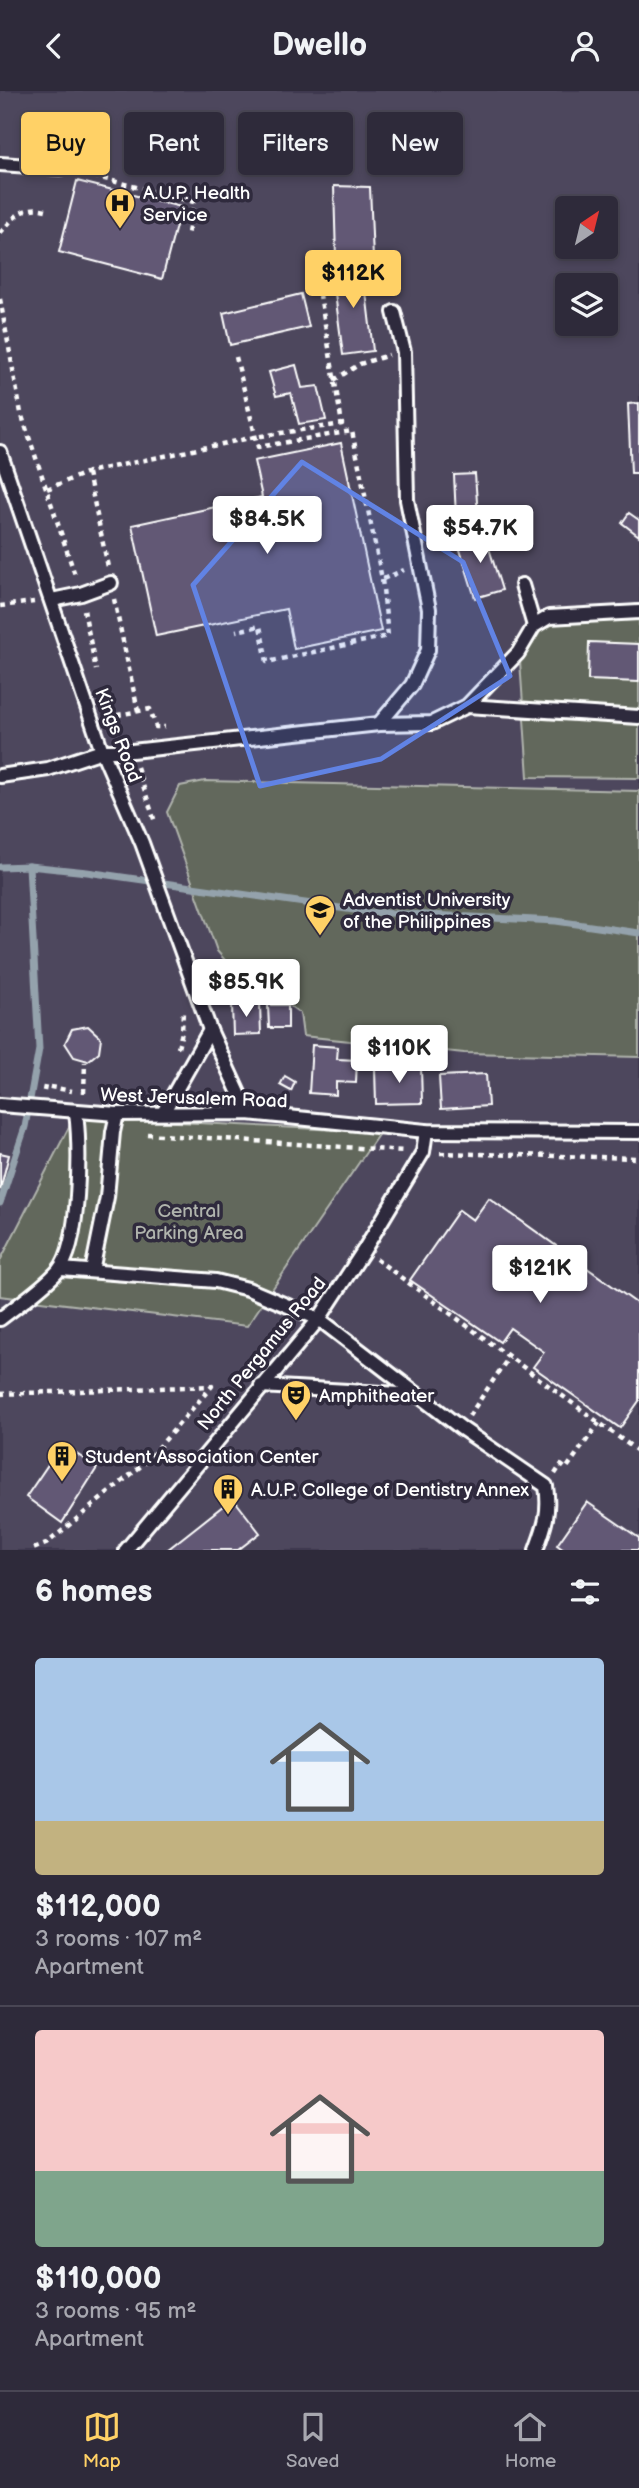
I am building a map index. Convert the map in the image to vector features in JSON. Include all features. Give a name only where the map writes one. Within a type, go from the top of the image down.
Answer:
[{"type":"lane","points":[[0,164],[21,165]]},
{"type":"lane","points":[[379,724],[412,685],[428,650],[429,609],[407,500],[404,351],[394,312]]},
{"type":"lane","name":"Kings Road","points":[[0,452],[102,751],[142,843],[210,1030],[248,1113]]},
{"type":"lane","points":[[52,600],[81,594],[111,583]]},
{"type":"lane","points":[[522,585],[534,626]]},
{"type":"lane","points":[[0,776],[48,769],[102,751],[132,751],[379,724],[432,723],[467,706],[519,653],[534,626],[549,617],[639,612]]},
{"type":"lane","points":[[467,706],[639,717]]},
{"type":"lane","points":[[163,1113],[210,1030]]},
{"type":"lane","name":"West Jerusalem Road","points":[[0,1105],[117,1114],[248,1113],[426,1131],[639,1132]]},
{"type":"lane","points":[[0,1319],[61,1269],[71,1238],[78,1199],[76,1112]]},
{"type":"lane","points":[[92,1271],[107,1197],[117,1114]]},
{"type":"lane","name":"North Pergamus Road","points":[[126,1550],[319,1319],[364,1251],[423,1152],[426,1131]]},
{"type":"lane","points":[[61,1269],[216,1280],[248,1289],[319,1319],[461,1428],[546,1486],[549,1507],[536,1550]]},
{"type":"lane","points":[[261,1386],[417,1395]]},
{"type":"path","points":[[88,175],[194,202],[188,233]]},
{"type":"path","points":[[0,233],[17,213],[25,209],[46,211]]},
{"type":"path","points":[[47,489],[88,472],[256,437],[342,424],[320,295]]},
{"type":"path","points":[[334,380],[360,364],[404,351]]},
{"type":"path","points":[[236,357],[257,447],[352,431],[382,579],[388,636],[267,662],[260,626],[236,631]]},
{"type":"path","points":[[382,579],[394,574]]},
{"type":"path","points":[[0,606],[52,600]]},
{"type":"path","points":[[111,716],[150,709],[156,727]]},
{"type":"path","points":[[177,1052],[184,1014],[181,1006]]},
{"type":"path","points":[[85,1062],[85,1093]]},
{"type":"path","points":[[37,1107],[45,1086],[85,1093],[136,1095]]},
{"type":"path","points":[[113,1132],[423,1152],[639,1158]]},
{"type":"path","points":[[382,1263],[639,1452]]},
{"type":"path","points":[[461,1428],[509,1357]]},
{"type":"path","points":[[0,1394],[212,1386],[146,1462],[46,1544],[30,1550]]},
{"type":"path","points":[[546,1486],[561,1465],[566,1469],[599,1423]]},
{"type":"highlighted area","points":[[302,462],[463,562],[510,676],[381,759],[260,786],[193,585]]},
{"type":"shaded area","name":"Adventist University of the Philippines","points":[[0,91],[639,91],[639,1550],[0,1550]]},
{"type":"green space","points":[[639,604],[639,778],[528,777],[520,661],[534,634],[558,617]]},
{"type":"green space","points":[[205,781],[639,791],[639,1057],[464,1053],[303,1036],[300,1013],[267,990],[242,980],[217,951],[167,812],[180,786]]},
{"type":"green space","name":"Central Parking Area","points":[[74,1117],[380,1132],[247,1326],[0,1296],[0,1261]]},
{"type":"building","name":"A.U.P. Health Service","points":[[77,181],[181,207],[162,279],[59,252]]},
{"type":"building","points":[[334,186],[370,187],[373,259],[336,258]]},
{"type":"building","points":[[363,266],[373,351],[343,355],[332,270]]},
{"type":"building","points":[[301,294],[309,327],[230,345],[223,313]]},
{"type":"building","points":[[296,365],[302,388],[318,386],[326,420],[299,424],[291,393],[276,396],[269,372]]},
{"type":"building","points":[[639,403],[639,473],[631,473],[628,404]]},
{"type":"building","points":[[341,443],[381,631],[294,649],[286,609],[156,636],[132,525],[262,497],[254,461]]},
{"type":"building","points":[[475,474],[478,516],[456,517],[454,475]]},
{"type":"building","points":[[629,513],[639,520],[639,536],[622,523]]},
{"type":"building","points":[[484,532],[502,590],[475,598],[457,540]]},
{"type":"building","points":[[589,642],[639,644],[639,682],[588,680]]},
{"type":"building","points":[[260,1003],[261,1034],[233,1035],[232,1004]]},
{"type":"building","points":[[268,1005],[288,1005],[288,1028],[269,1028]]},
{"type":"building","points":[[88,1026],[101,1038],[99,1052],[88,1061],[74,1057],[65,1043],[72,1029]]},
{"type":"building","points":[[312,1045],[338,1047],[337,1059],[357,1060],[356,1083],[336,1082],[336,1095],[309,1093]]},
{"type":"building","points":[[421,1067],[422,1103],[376,1104],[375,1068]]},
{"type":"building","points":[[486,1074],[488,1106],[441,1109],[439,1076]]},
{"type":"building","points":[[285,1076],[295,1082],[291,1091],[280,1085]]},
{"type":"building","points":[[0,1153],[9,1155],[0,1190]]},
{"type":"building","points":[[489,1198],[639,1305],[639,1401],[620,1428],[533,1367],[544,1352],[510,1328],[500,1342],[410,1280],[459,1210],[473,1220]]},
{"type":"building","name":"Student Association Center","points":[[62,1444],[97,1468],[62,1523],[26,1497]]},
{"type":"building","name":"A.U.P. College of Dentistry Annex","points":[[233,1498],[260,1533],[238,1550],[167,1550]]},
{"type":"building","points":[[587,1502],[639,1538],[639,1550],[564,1550],[557,1545]]},
{"type":"waterway","points":[[0,867],[29,866],[87,872],[368,912],[556,921],[639,933]]},
{"type":"waterway","points":[[0,1203],[25,1127],[39,1049],[29,866]]},
{"type":"place","name":"A.U.P. Health Service","points":[[120,230]]},
{"type":"place","name":"Adventist University of the Philippines","points":[[320,937]]},
{"type":"place","name":"Amphitheater","points":[[296,1422]]},
{"type":"place","name":"Student Association Center","points":[[62,1483]]},
{"type":"place","name":"A.U.P. College of Dentistry Annex","points":[[228,1516]]}]
